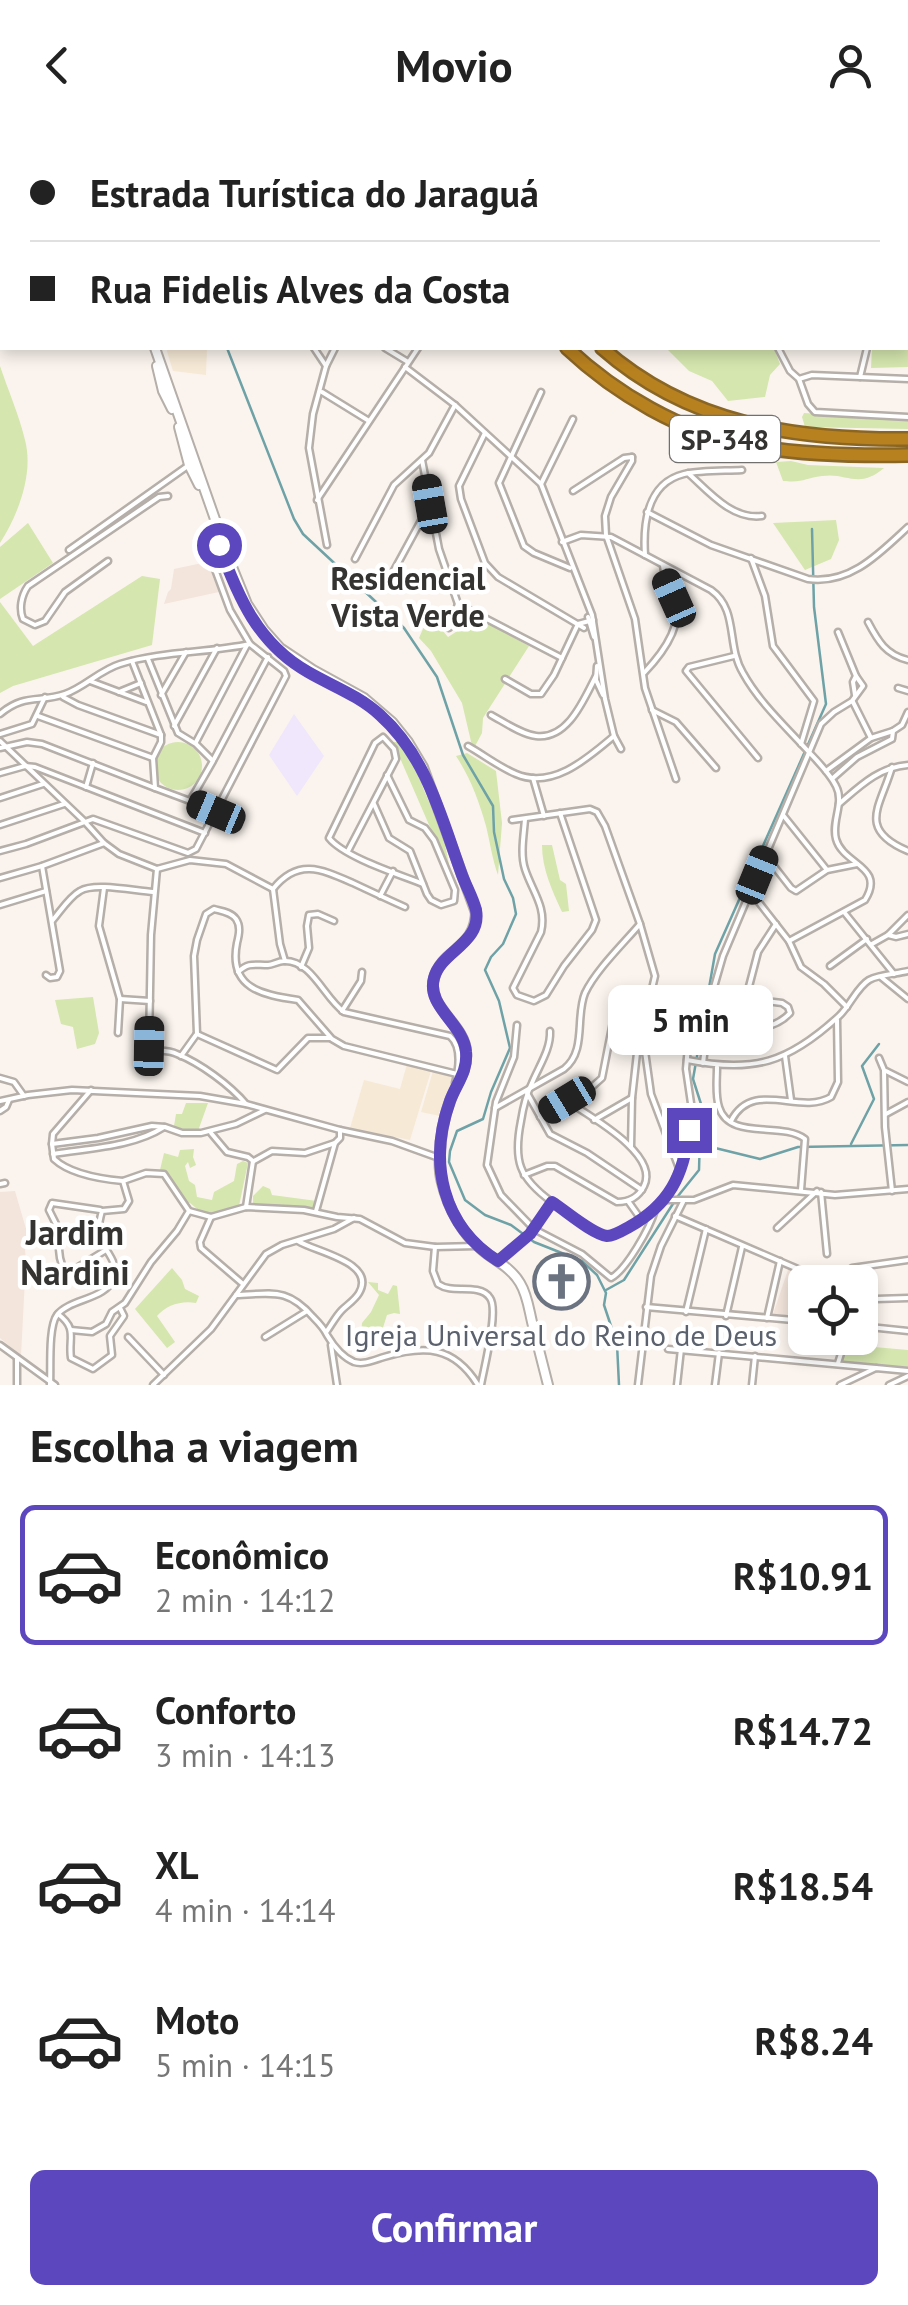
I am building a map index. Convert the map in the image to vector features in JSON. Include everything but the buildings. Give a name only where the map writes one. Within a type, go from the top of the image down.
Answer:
[{"type":"highway","name":"SP-348","points":[[570,350],[629,395],[700,431],[746,445],[791,451],[908,455]]},
{"type":"highway","name":"SP-348","points":[[605,350],[672,396],[742,423],[816,436],[908,439]]},
{"type":"main road","points":[[154,350],[248,614],[268,642],[298,666],[376,711],[394,729],[424,772],[451,840],[476,912],[467,941],[439,965],[433,985],[437,1002],[466,1046],[466,1061],[451,1097],[439,1158],[440,1172],[464,1232],[516,1278],[526,1296],[548,1385]]},
{"type":"street","points":[[315,350],[326,366]]},
{"type":"street","points":[[326,545],[308,448],[313,414],[334,350]]},
{"type":"street","points":[[387,350],[541,484],[588,608],[600,685],[621,749]]},
{"type":"street","points":[[317,500],[417,350]]},
{"type":"street","points":[[779,350],[815,412],[908,418]]},
{"type":"street","points":[[860,377],[867,350]]},
{"type":"street","points":[[798,380],[812,374],[908,378]]},
{"type":"street","points":[[320,391],[369,421]]},
{"type":"street","points":[[541,392],[499,483],[524,546],[573,569]]},
{"type":"street","points":[[355,560],[394,485],[429,453],[454,405]]},
{"type":"street","points":[[541,484],[573,419]]},
{"type":"street","points":[[485,433],[461,480],[459,492],[485,563],[498,578],[588,624]]},
{"type":"street","points":[[573,492],[624,458],[632,457],[607,508],[606,535],[635,619],[642,675],[676,779]]},
{"type":"street","points":[[422,460],[439,549],[458,604],[449,628]]},
{"type":"street","points":[[69,550],[192,462]]},
{"type":"street","points":[[645,555],[647,512],[666,485],[688,474],[742,470]]},
{"type":"street","points":[[688,474],[733,510],[747,517],[762,516]]},
{"type":"street","points":[[108,561],[65,592],[41,624],[24,620],[22,596],[28,586],[159,497],[168,496]]},
{"type":"street","points":[[384,588],[430,504]]},
{"type":"street","points":[[647,512],[711,545],[811,579],[835,578],[863,566],[908,527]]},
{"type":"street","points":[[562,542],[606,535],[711,590],[724,601],[734,656],[746,680],[832,779],[839,792],[836,840],[870,876],[870,889],[864,900],[789,941]]},
{"type":"street","points":[[0,851],[84,821],[98,820],[188,853],[194,851],[286,674],[249,644],[230,610],[210,556],[214,548],[222,547]]},
{"type":"street","points":[[703,1064],[712,994],[722,956],[782,816],[806,749],[814,702],[776,650],[765,596],[750,558]]},
{"type":"street","points":[[214,566],[228,563]]},
{"type":"street","points":[[642,675],[662,650],[677,621],[663,566]]},
{"type":"street","points":[[458,604],[562,658]]},
{"type":"street","points":[[868,622],[883,647],[908,660]]},
{"type":"street","points":[[505,680],[531,694],[542,694],[574,634],[588,624]]},
{"type":"street","points":[[806,749],[821,724],[853,698],[862,684],[838,632]]},
{"type":"street","points":[[0,714],[19,701],[61,696],[118,664],[249,644]]},
{"type":"street","points":[[196,744],[249,644]]},
{"type":"street","points":[[174,726],[217,648]]},
{"type":"street","points":[[161,695],[186,652]]},
{"type":"street","points":[[734,656],[686,670],[758,758]]},
{"type":"street","points":[[190,801],[268,657]]},
{"type":"street","points":[[148,659],[180,736],[196,744],[213,761]]},
{"type":"street","points":[[132,661],[161,735],[162,742],[153,758],[155,788]]},
{"type":"street","points":[[491,715],[533,736],[548,735],[573,717],[598,676]]},
{"type":"street","points":[[856,676],[853,698],[871,738]]},
{"type":"street","points":[[90,680],[149,703]]},
{"type":"street","points":[[119,692],[141,683]]},
{"type":"street","points":[[587,695],[600,685]]},
{"type":"street","points":[[898,688],[908,691]]},
{"type":"street","points":[[61,696],[161,735]]},
{"type":"street","points":[[0,734],[29,726],[38,716],[45,697]]},
{"type":"street","points":[[652,710],[676,722],[716,768]]},
{"type":"street","points":[[826,771],[871,738],[900,727],[908,712]]},
{"type":"street","points":[[38,716],[153,758]]},
{"type":"street","points":[[900,727],[908,729]]},
{"type":"street","points":[[832,779],[866,752],[892,739],[894,731]]},
{"type":"street","points":[[468,746],[515,774],[533,778],[572,769],[614,736]]},
{"type":"street","points":[[348,851],[396,758],[385,738],[378,739],[329,838],[348,851],[423,884]]},
{"type":"street","points":[[2,745],[34,742],[216,812]]},
{"type":"street","points":[[2,745],[119,854],[156,870],[190,860],[206,860],[237,868],[273,889]]},
{"type":"street","points":[[86,787],[93,763]]},
{"type":"street","points":[[0,773],[25,766],[47,771],[205,833]]},
{"type":"street","points":[[839,804],[870,778],[892,767],[908,766]]},
{"type":"street","points":[[892,767],[879,799],[877,825],[888,841],[908,851]]},
{"type":"street","points":[[374,804],[390,838],[410,851],[431,900],[446,904],[455,899],[455,890],[434,840],[424,828],[408,820],[388,776]]},
{"type":"street","points":[[533,778],[544,816]]},
{"type":"street","points":[[0,798],[43,784]]},
{"type":"street","points":[[0,825],[64,804]]},
{"type":"street","points":[[512,820],[590,809],[597,812],[605,826],[655,976],[636,1053],[632,1147]]},
{"type":"street","points":[[525,819],[523,862],[540,903],[543,922],[536,945],[513,988],[517,995],[534,1001],[546,995],[595,924],[595,914],[560,814]]},
{"type":"street","points":[[782,816],[827,870]]},
{"type":"street","points":[[0,878],[104,844]]},
{"type":"street","points":[[765,855],[794,890],[827,870],[857,864]]},
{"type":"street","points":[[42,866],[60,971],[57,977],[46,975]]},
{"type":"street","points":[[273,889],[288,874],[312,868],[404,907]]},
{"type":"street","points":[[156,870],[149,1046],[182,1056],[223,1082],[246,1104]]},
{"type":"street","points":[[380,896],[393,871]]},
{"type":"street","points":[[51,921],[81,891],[104,888],[153,892]]},
{"type":"street","points":[[104,888],[99,926],[120,1000],[118,1032]]},
{"type":"street","points":[[273,889],[280,944],[286,960]]},
{"type":"street","points":[[0,905],[46,891]]},
{"type":"street","points":[[750,891],[789,941],[802,967],[847,1008]]},
{"type":"street","points":[[182,1056],[196,1034],[197,940],[206,914],[214,909],[237,920],[234,962],[238,972],[246,984],[272,997],[301,1002],[332,1039],[344,1046],[459,1078],[457,1044],[450,1036],[342,1011],[311,974],[286,960],[269,965],[250,964],[238,972]]},
{"type":"street","points":[[844,912],[894,974]]},
{"type":"street","points":[[301,967],[309,948],[309,916],[318,914],[334,921]]},
{"type":"street","points":[[872,944],[888,935],[908,915]]},
{"type":"street","points":[[494,1108],[574,1060],[587,989],[640,924]]},
{"type":"street","points":[[746,998],[758,952],[776,924]]},
{"type":"street","points":[[888,935],[908,934]]},
{"type":"street","points":[[830,966],[867,938]]},
{"type":"street","points":[[686,1060],[716,1066],[766,1063],[785,1056],[837,1018],[867,982],[908,971]]},
{"type":"street","points":[[342,1011],[360,983],[362,972]]},
{"type":"street","points":[[880,976],[908,999]]},
{"type":"street","points":[[708,1029],[763,1028],[778,1023],[790,1012],[782,1003],[712,994]]},
{"type":"street","points":[[120,1000],[150,1001]]},
{"type":"street","points":[[731,1122],[738,1108],[768,1099],[815,1103],[828,1100],[838,1082],[837,1018]]},
{"type":"street","points":[[540,1117],[602,1078],[613,1022],[642,1031]]},
{"type":"street","points":[[517,1025],[514,1057],[494,1108],[486,1165],[501,1196],[532,1231],[582,1254],[609,1277],[620,1272],[655,1210]]},
{"type":"street","points":[[550,1031],[550,1044],[528,1091],[516,1148],[530,1184],[607,1236],[655,1210],[666,1200],[680,1172],[692,1110],[688,1046]]},
{"type":"street","points":[[642,1031],[651,1094],[680,1172]]},
{"type":"street","points":[[196,1034],[277,1070],[308,1038],[332,1039]]},
{"type":"street","points":[[785,1056],[790,1100]]},
{"type":"street","points":[[879,1058],[884,1070],[892,1190]]},
{"type":"street","points":[[716,1066],[718,1106],[731,1122],[740,1127],[774,1129],[804,1137],[801,1190]]},
{"type":"street","points":[[884,1070],[908,1080]]},
{"type":"street","points":[[0,1078],[14,1082],[26,1095]]},
{"type":"street","points":[[92,1090],[56,1128],[53,1154],[67,1168],[122,1181],[146,1173],[164,1174],[189,1211],[211,1217],[246,1207],[288,1208],[368,1222],[405,1243],[477,1246]]},
{"type":"street","points":[[0,1102],[26,1095],[92,1090],[200,1096],[392,1141],[439,1158]]},
{"type":"street","points":[[528,1091],[554,1137],[587,1153],[642,1190]]},
{"type":"street","points":[[594,1120],[632,1098]]},
{"type":"street","points":[[0,1110],[8,1100]]},
{"type":"street","points":[[524,1175],[554,1166],[617,1202],[628,1201],[642,1190],[646,1168],[632,1147],[567,1100]]},
{"type":"street","points":[[884,1115],[908,1102]]},
{"type":"street","points":[[52,1144],[146,1127],[165,1127],[182,1133],[210,1131],[266,1110]]},
{"type":"street","points":[[53,1154],[147,1136],[165,1127]]},
{"type":"street","points":[[316,1212],[340,1130]]},
{"type":"street","points":[[210,1131],[227,1152],[253,1161]]},
{"type":"street","points":[[253,1161],[272,1151],[304,1153],[335,1144]]},
{"type":"street","points":[[246,1207],[253,1161]]},
{"type":"street","points":[[106,1250],[65,1275],[49,1205],[52,1202],[102,1211],[120,1210],[127,1207],[128,1196],[122,1181]]},
{"type":"street","points":[[666,1200],[704,1198],[732,1185],[844,1195],[908,1189]]},
{"type":"street","points":[[777,1228],[819,1192]]},
{"type":"street","points":[[819,1192],[827,1254]]},
{"type":"street","points":[[628,1201],[642,1220]]},
{"type":"street","points":[[498,1261],[525,1239],[552,1202]]},
{"type":"street","points":[[638,1385],[651,1276],[683,1202]]},
{"type":"street","points":[[52,1384],[52,1329],[58,1314],[102,1291],[114,1278],[114,1266],[98,1228],[102,1211]]},
{"type":"street","points":[[72,1330],[96,1330],[106,1324],[189,1211]]},
{"type":"street","points":[[675,1216],[788,1265]]},
{"type":"street","points":[[211,1217],[201,1248],[243,1284]]},
{"type":"street","points":[[153,1385],[204,1336],[266,1254],[282,1245],[333,1230],[354,1218]]},
{"type":"street","points":[[686,1312],[706,1229]]},
{"type":"street","points":[[298,1241],[349,1262],[361,1280],[358,1294],[326,1332]]},
{"type":"street","points":[[726,1316],[742,1245]]},
{"type":"street","points":[[435,1247],[433,1271],[438,1284],[446,1289],[480,1290],[492,1300],[480,1385]]},
{"type":"street","points":[[873,1265],[908,1260]]},
{"type":"street","points":[[767,1318],[780,1262]]},
{"type":"street","points":[[236,1296],[284,1295],[307,1310],[326,1332],[338,1385]]},
{"type":"street","points":[[878,1299],[908,1298]]},
{"type":"street","points":[[58,1314],[72,1330],[70,1356],[93,1368],[112,1355],[110,1336],[124,1316],[119,1307]]},
{"type":"street","points":[[646,1307],[788,1320]]},
{"type":"street","points":[[265,1337],[307,1310]]},
{"type":"street","points":[[878,1328],[908,1331]]},
{"type":"street","points":[[128,1337],[164,1374]]},
{"type":"street","points":[[330,1342],[351,1361],[362,1363],[400,1352],[439,1351],[456,1360],[480,1385]]},
{"type":"street","points":[[0,1345],[52,1384]]},
{"type":"street","points":[[668,1349],[838,1363],[908,1374]]},
{"type":"street","points":[[677,1385],[681,1349]]},
{"type":"street","points":[[715,1385],[718,1353]]},
{"type":"street","points":[[838,1363],[841,1355]]},
{"type":"street","points":[[752,1385],[755,1356]]},
{"type":"street","points":[[17,1358],[18,1385]]},
{"type":"street","points":[[840,1385],[876,1368]]},
{"type":"street","points":[[889,1385],[908,1374]]},
{"type":"shaded area","points":[[167,350],[207,350],[206,375],[173,371]]},
{"type":"shaded area","points":[[207,562],[219,592],[164,604],[174,569]]},
{"type":"shaded area","points":[[294,714],[324,756],[297,796],[269,755]]},
{"type":"shaded area","points":[[407,1064],[431,1071],[410,1140],[350,1128],[364,1080],[400,1089]]},
{"type":"shaded area","points":[[433,1071],[454,1076],[440,1116],[421,1112]]},
{"type":"shaded area","points":[[15,1191],[29,1239],[24,1240],[21,1356],[0,1338],[0,1192]]},
{"type":"shaded area","points":[[788,1270],[788,1315],[773,1314]]},
{"type":"green space","points":[[668,350],[775,350],[780,364],[770,375],[765,397],[728,401],[712,381],[689,371]]},
{"type":"green space","points":[[872,350],[908,350],[908,367],[871,368]]},
{"type":"green space","points":[[0,366],[23,431],[27,467],[18,507],[0,543]]},
{"type":"green space","points":[[804,413],[908,419],[908,429],[805,427]]},
{"type":"green space","points":[[776,462],[884,468],[860,479],[831,475],[783,481]]},
{"type":"green space","points":[[836,520],[839,540],[831,559],[805,570],[773,523]]},
{"type":"green space","points":[[28,523],[53,563],[0,599],[0,547]]},
{"type":"green space","points":[[142,576],[160,579],[152,645],[0,693],[0,602],[33,646]]},
{"type":"green space","points":[[467,612],[529,646],[483,718],[482,733],[473,750],[462,703],[419,638],[429,615],[448,637],[459,630]]},
{"type":"green space","points":[[178,742],[195,749],[202,766],[195,783],[178,790],[161,783],[154,766],[161,749]]},
{"type":"green space","points":[[393,742],[400,742],[420,774],[442,830],[450,869],[433,834]]},
{"type":"green space","points":[[467,753],[496,771],[502,823],[498,875],[480,807],[456,756]]},
{"type":"green space","points":[[542,845],[552,845],[560,880],[566,884],[569,911],[562,912],[551,887]]},
{"type":"green space","points":[[93,997],[99,1033],[95,1044],[77,1049],[73,1027],[61,1024],[55,1000]]},
{"type":"green space","points":[[186,1103],[208,1103],[198,1131],[174,1126],[176,1114],[182,1114]]},
{"type":"green space","points":[[194,1149],[196,1165],[190,1168],[188,1162],[185,1166],[197,1197],[212,1200],[214,1192],[234,1181],[237,1164],[248,1163],[239,1206],[202,1213],[184,1202],[170,1175],[160,1170],[164,1153],[178,1157],[180,1150]]},
{"type":"green space","points":[[263,1186],[272,1195],[317,1201],[315,1209],[253,1204],[253,1196]]},
{"type":"green space","points":[[172,1268],[185,1289],[199,1296],[196,1303],[175,1304],[157,1316],[175,1342],[167,1348],[135,1309]]},
{"type":"green space","points":[[368,1282],[378,1283],[378,1290],[388,1294],[393,1285],[397,1286],[400,1314],[387,1315],[380,1337],[361,1335],[362,1323],[379,1295]]},
{"type":"green space","points":[[878,1347],[908,1350],[908,1367],[842,1361],[845,1355],[878,1355]]},
{"type":"waterway","points":[[228,350],[294,519],[303,534],[404,628],[437,677],[463,755],[493,806],[504,879],[516,914],[503,944],[485,970],[499,1001],[510,1048],[483,1119],[457,1131],[449,1162],[465,1200],[534,1242],[582,1261],[597,1275],[606,1293],[604,1305],[617,1344],[619,1385]]},
{"type":"waterway","points":[[606,1290],[624,1280],[699,1170],[700,1136],[696,1130],[701,1104],[693,1079],[715,954],[826,704],[814,607],[812,529]]},
{"type":"waterway","points":[[851,1144],[874,1099],[862,1066],[879,1044]]},
{"type":"waterway","points":[[703,1145],[760,1159],[798,1147],[908,1145]]},
{"type":"place","name":"Igreja Universal do Reino de Deus","points":[[561,1282]]},
{"type":"district","name":"Residencial Vista Verde","points":[[408,596]]},
{"type":"district","name":"Jardim Nardini","points":[[75,1252]]},
{"type":"route","points":[[219,545],[242,603],[268,642],[310,674],[360,699],[394,729],[424,772],[451,840],[476,912],[467,941],[439,965],[433,991],[459,1030],[466,1052],[465,1069],[447,1111],[439,1158],[448,1200],[464,1232],[498,1261],[530,1234],[552,1202],[596,1232],[612,1236],[634,1225],[666,1200],[684,1160],[689,1130]]}]
